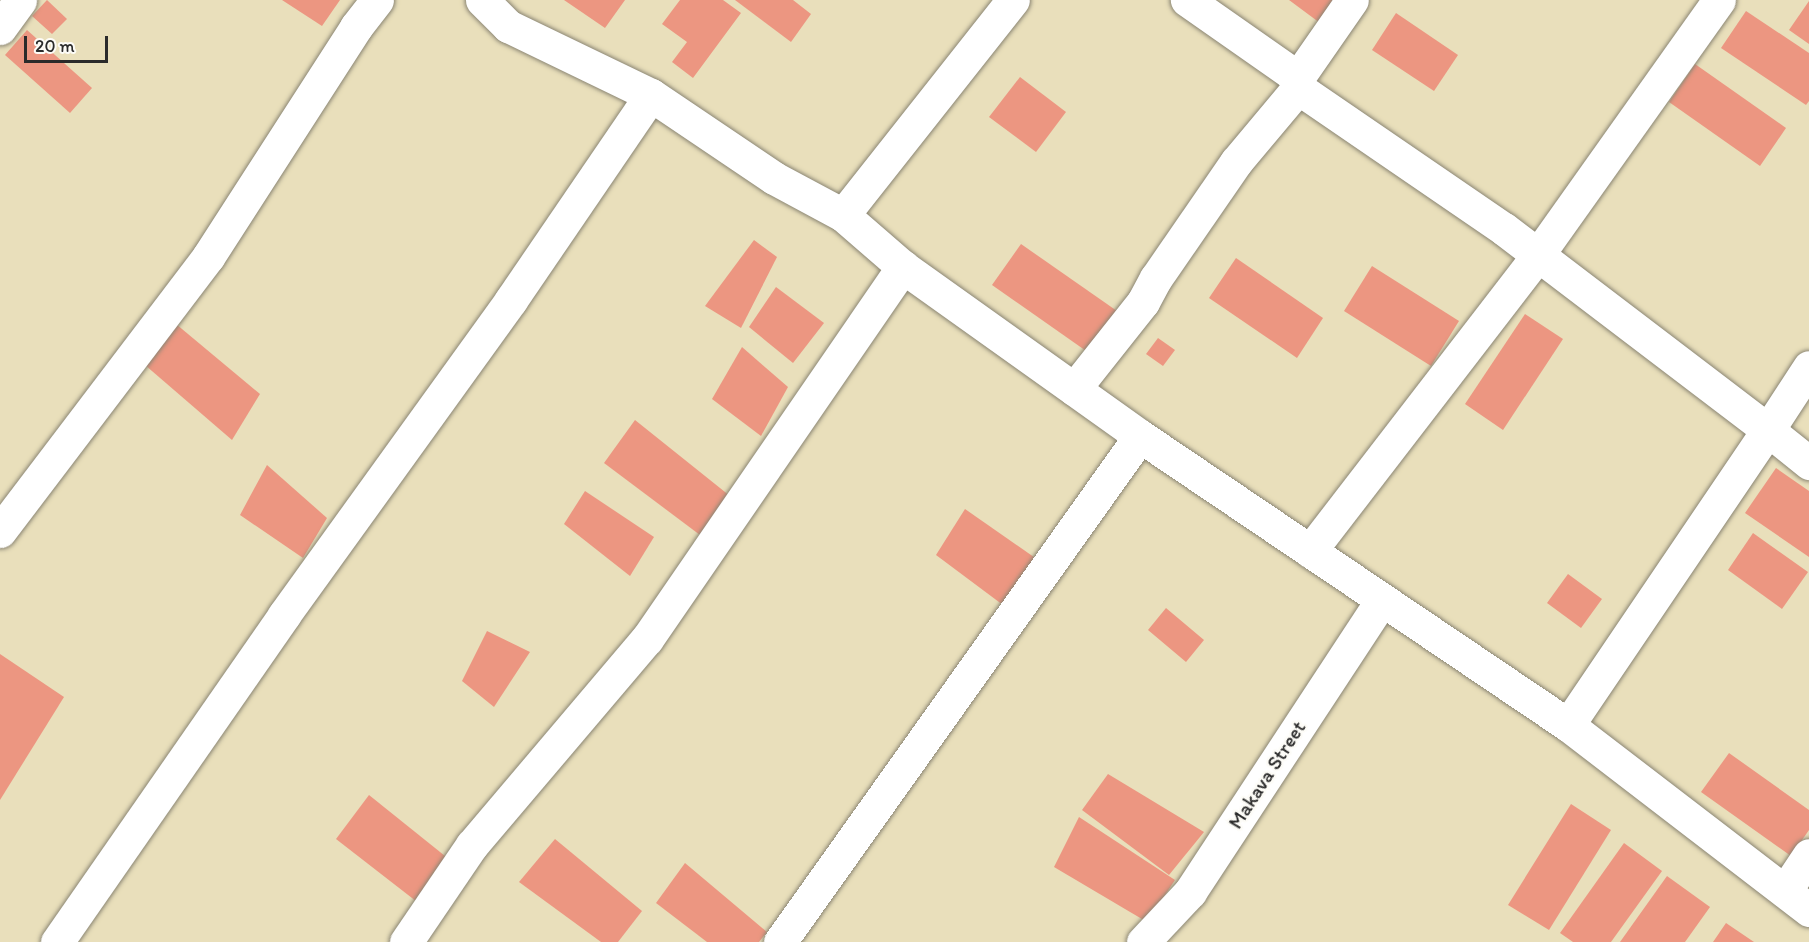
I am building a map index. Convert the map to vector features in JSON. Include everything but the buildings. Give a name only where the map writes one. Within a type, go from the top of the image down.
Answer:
[{"type":"street","points":[[0,28],[20,0]]},
{"type":"street","points":[[0,531],[208,257],[356,27],[377,0]]},
{"type":"street","points":[[482,0],[508,26],[651,95],[774,178],[843,215],[903,267],[1140,436],[1568,725],[1797,900],[1809,855]]},
{"type":"street","points":[[843,215],[1013,0]]},
{"type":"street","points":[[1187,0],[1272,58],[1297,83],[1504,229],[1809,463]]},
{"type":"street","points":[[1074,389],[1143,302],[1156,278],[1236,162],[1297,83],[1352,0]]},
{"type":"street","points":[[1310,551],[1537,256],[1719,0]]},
{"type":"street","points":[[57,942],[291,605],[512,300],[651,95]]},
{"type":"street","points":[[406,942],[472,845],[647,639],[903,267]]},
{"type":"street","points":[[1568,725],[1809,367]]},
{"type":"street","points":[[780,942],[1140,436]]},
{"type":"street","name":"Makava Street","points":[[1143,942],[1190,892],[1382,600]]}]
